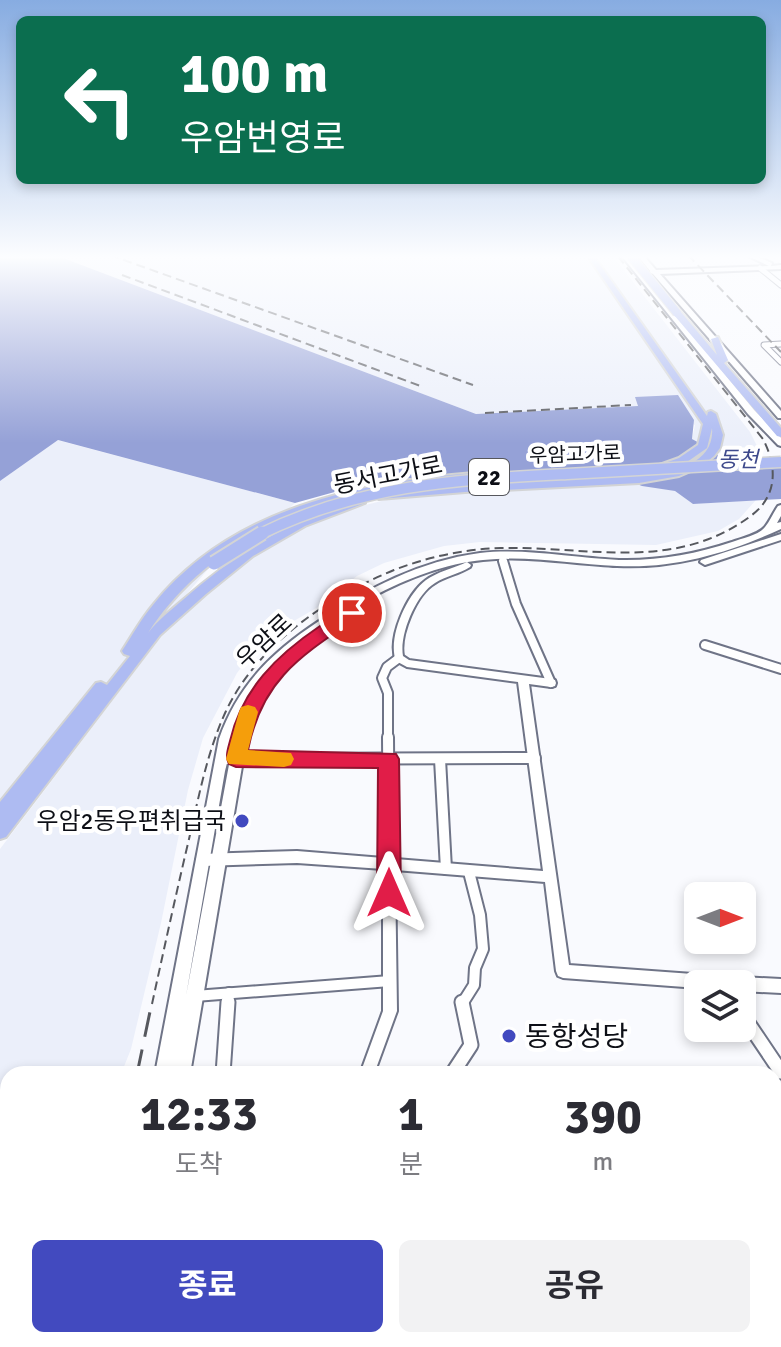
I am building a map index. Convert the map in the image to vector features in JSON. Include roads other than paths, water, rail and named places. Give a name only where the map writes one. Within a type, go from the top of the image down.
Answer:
[{"type":"highway","name":"우암고가로","points":[[156,632],[220,572],[250,551],[293,527],[351,505],[440,490],[647,478],[697,465],[718,444],[716,423],[637,318]]},
{"type":"highway","name":"우암고가로","points":[[129,651],[142,626],[213,555],[262,525],[313,503],[404,481],[649,468],[675,464],[694,453],[707,440],[708,424],[637,318]]},
{"type":"highway","points":[[684,318],[781,434]]},
{"type":"highway","points":[[715,339],[724,365]]},
{"type":"highway","points":[[693,340],[724,365]]},
{"type":"highway","points":[[738,381],[781,426]]},
{"type":"highway","name":"동서고가로","points":[[0,832],[156,632],[199,584],[243,551],[286,526],[357,500],[445,485],[781,465]]},
{"type":"highway","name":"동서고가로","points":[[0,814],[172,600],[230,551],[280,522],[352,495],[445,480],[781,465]]},
{"type":"main road","points":[[674,318],[781,451]]},
{"type":"main road","points":[[696,318],[781,416]]},
{"type":"main road","points":[[751,412],[781,443]]},
{"type":"main road","name":"우암로","points":[[165,1066],[202,860],[243,699],[293,644],[365,597],[405,576],[452,561],[501,555],[621,564],[679,561],[701,557],[767,532],[780,516]]},
{"type":"main road","name":"우암로","points":[[182,1066],[218,860],[229,759],[253,700],[299,649],[379,595],[414,579],[467,565],[503,561],[628,570],[667,569],[723,558],[781,537]]},
{"type":"street","points":[[781,344],[764,345],[781,362]]},
{"type":"street","points":[[503,561],[516,604],[551,683]]},
{"type":"street","points":[[467,565],[427,584],[410,609],[395,644],[399,658],[407,663],[551,683]]},
{"type":"street","points":[[705,645],[781,669]]},
{"type":"street","points":[[370,1066],[390,1011],[388,693],[382,678],[387,667],[399,658]]},
{"type":"street","points":[[523,679],[563,971],[684,981]]},
{"type":"street","points":[[229,759],[535,758]]},
{"type":"street","points":[[440,759],[446,869]]},
{"type":"street","points":[[202,860],[297,857],[550,877]]},
{"type":"street","points":[[457,1066],[471,1045],[460,1007],[467,991],[474,985],[475,968],[483,949],[480,915],[469,872]]},
{"type":"street","points":[[195,996],[390,981]]},
{"type":"street","points":[[756,985],[781,986]]},
{"type":"street","points":[[224,1066],[229,993]]},
{"type":"street","points":[[756,1035],[777,1066]]},
{"type":"water","points":[[0,318],[221,318],[476,414],[638,406],[635,397],[678,395],[694,420],[692,439],[716,452],[721,462],[781,459],[781,499],[693,504],[675,491],[642,486],[597,468],[418,477],[349,488],[295,503],[58,440],[0,481]]},
{"type":"railway","points":[[237,318],[423,387]]},
{"type":"railway","points":[[286,318],[473,385]]},
{"type":"railway","points":[[152,1004],[200,790],[219,727],[239,687],[275,645],[297,626],[369,581],[433,558],[501,548],[599,552],[662,550],[693,544],[723,533],[761,507],[771,489],[773,470],[768,449],[667,318]]},
{"type":"railway","points":[[748,318],[781,352]]},
{"type":"railway","points":[[485,413],[631,405]]},
{"type":"railway","points":[[139,1066],[152,1002]]},
{"type":"place","name":"우암2동우편취급국","points":[[242,821]]},
{"type":"place","name":"동항성당","points":[[509,1036]]},
{"type":"water label","name":"동천","points":[[738,459]]}]
